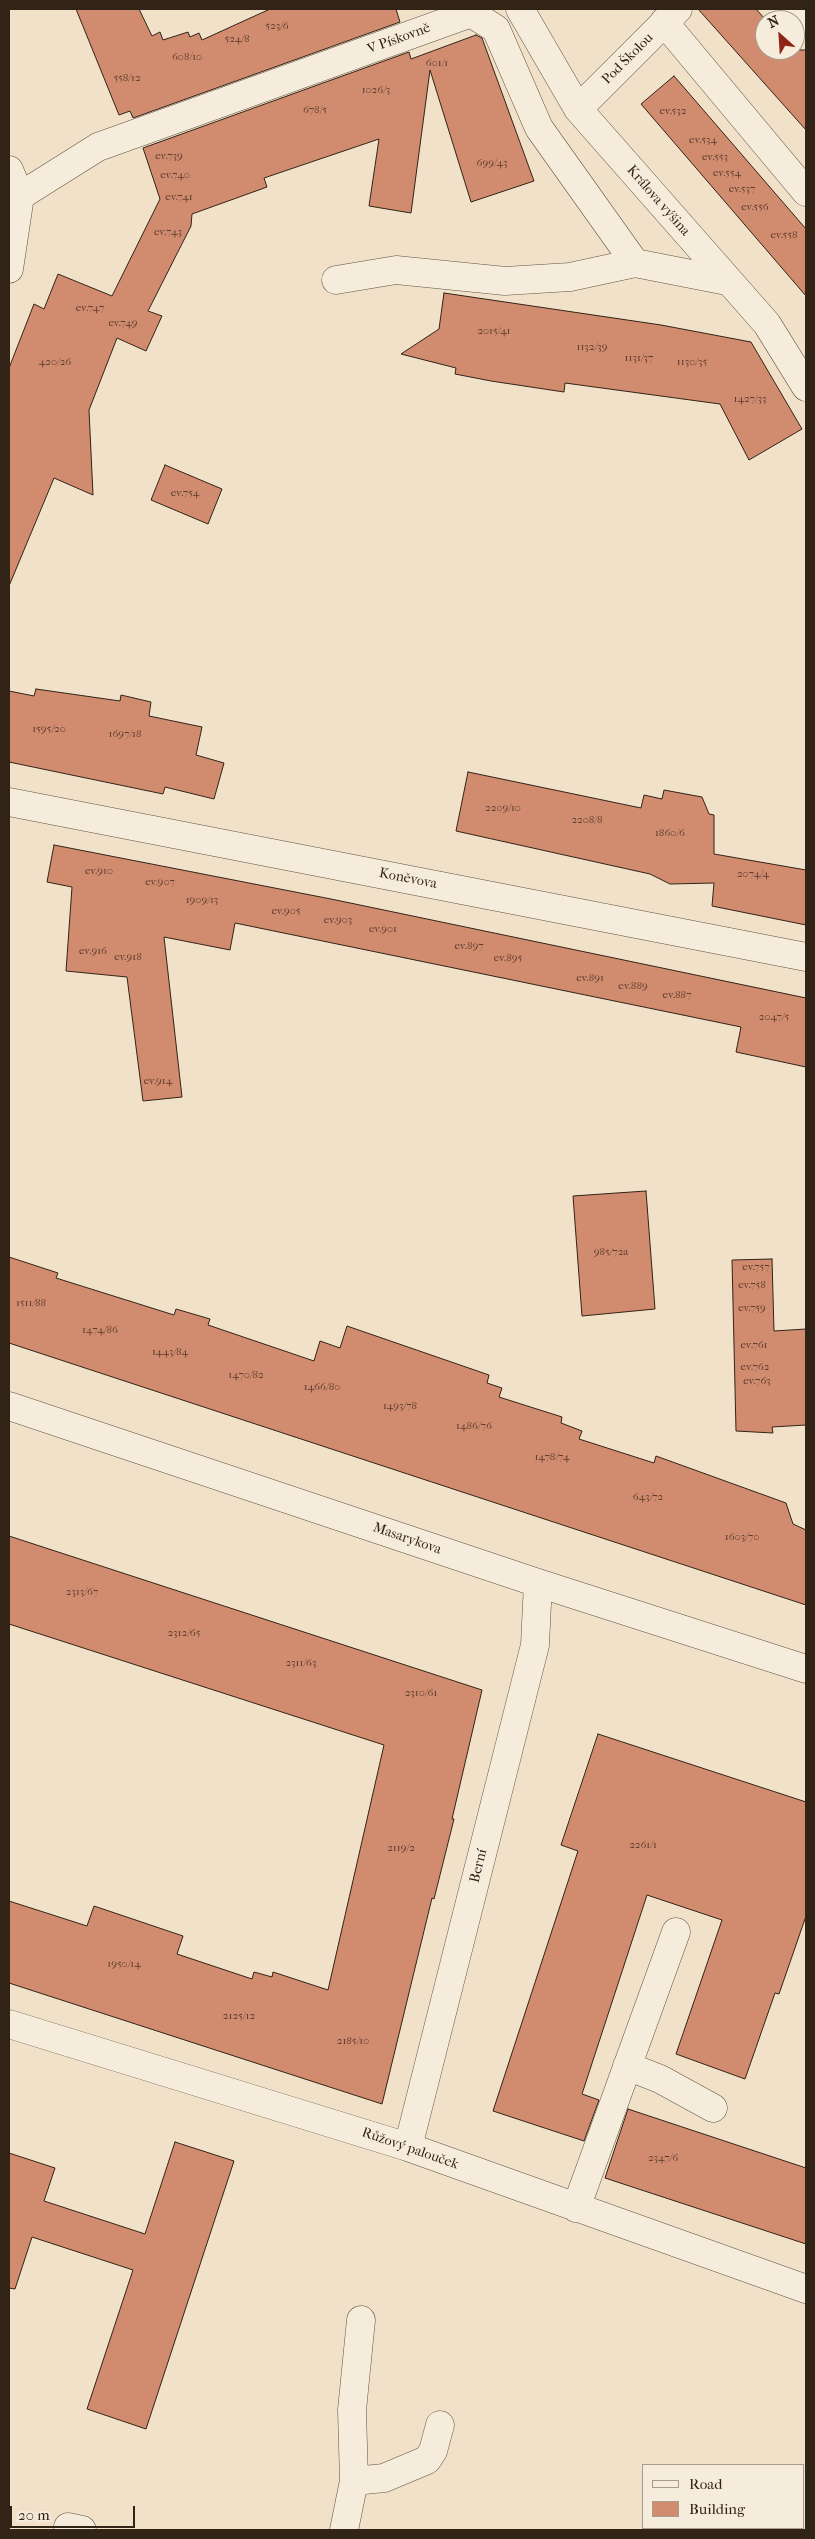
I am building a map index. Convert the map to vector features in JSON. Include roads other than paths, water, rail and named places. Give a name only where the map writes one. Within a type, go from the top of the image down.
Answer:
[{"type":"street","name":"Králova výšina","points":[[520,9],[578,109],[727,281],[767,324],[806,387]]},
{"type":"street","points":[[794,9],[806,22]]},
{"type":"street","name":"V Pískovně","points":[[20,196],[98,147],[470,14],[496,29],[539,128],[636,263]]},
{"type":"street","name":"Pod Školou","points":[[578,109],[671,16]]},
{"type":"street","points":[[671,16],[806,192]]},
{"type":"street","points":[[9,170],[20,196],[9,269]]},
{"type":"street","points":[[336,280],[396,270],[505,281],[570,277],[636,263],[727,281]]},
{"type":"street","name":"Koněvova","points":[[9,802],[806,957]]},
{"type":"street","name":"Masarykova","points":[[9,1406],[538,1583],[806,1669]]},
{"type":"street","points":[[9,1424],[52,1421]]},
{"type":"street","name":"Berní","points":[[408,2147],[535,1645],[538,1583]]},
{"type":"street","points":[[576,2208],[676,1932]]},
{"type":"street","name":"Růžový palouček","points":[[9,2024],[408,2147],[806,2289]]},
{"type":"street","points":[[627,2066],[660,2079],[714,2108]]},
{"type":"street","points":[[344,2530],[354,2481],[352,2410],[362,2320]]},
{"type":"street","points":[[354,2481],[384,2478],[427,2460],[433,2451],[440,2425]]}]
